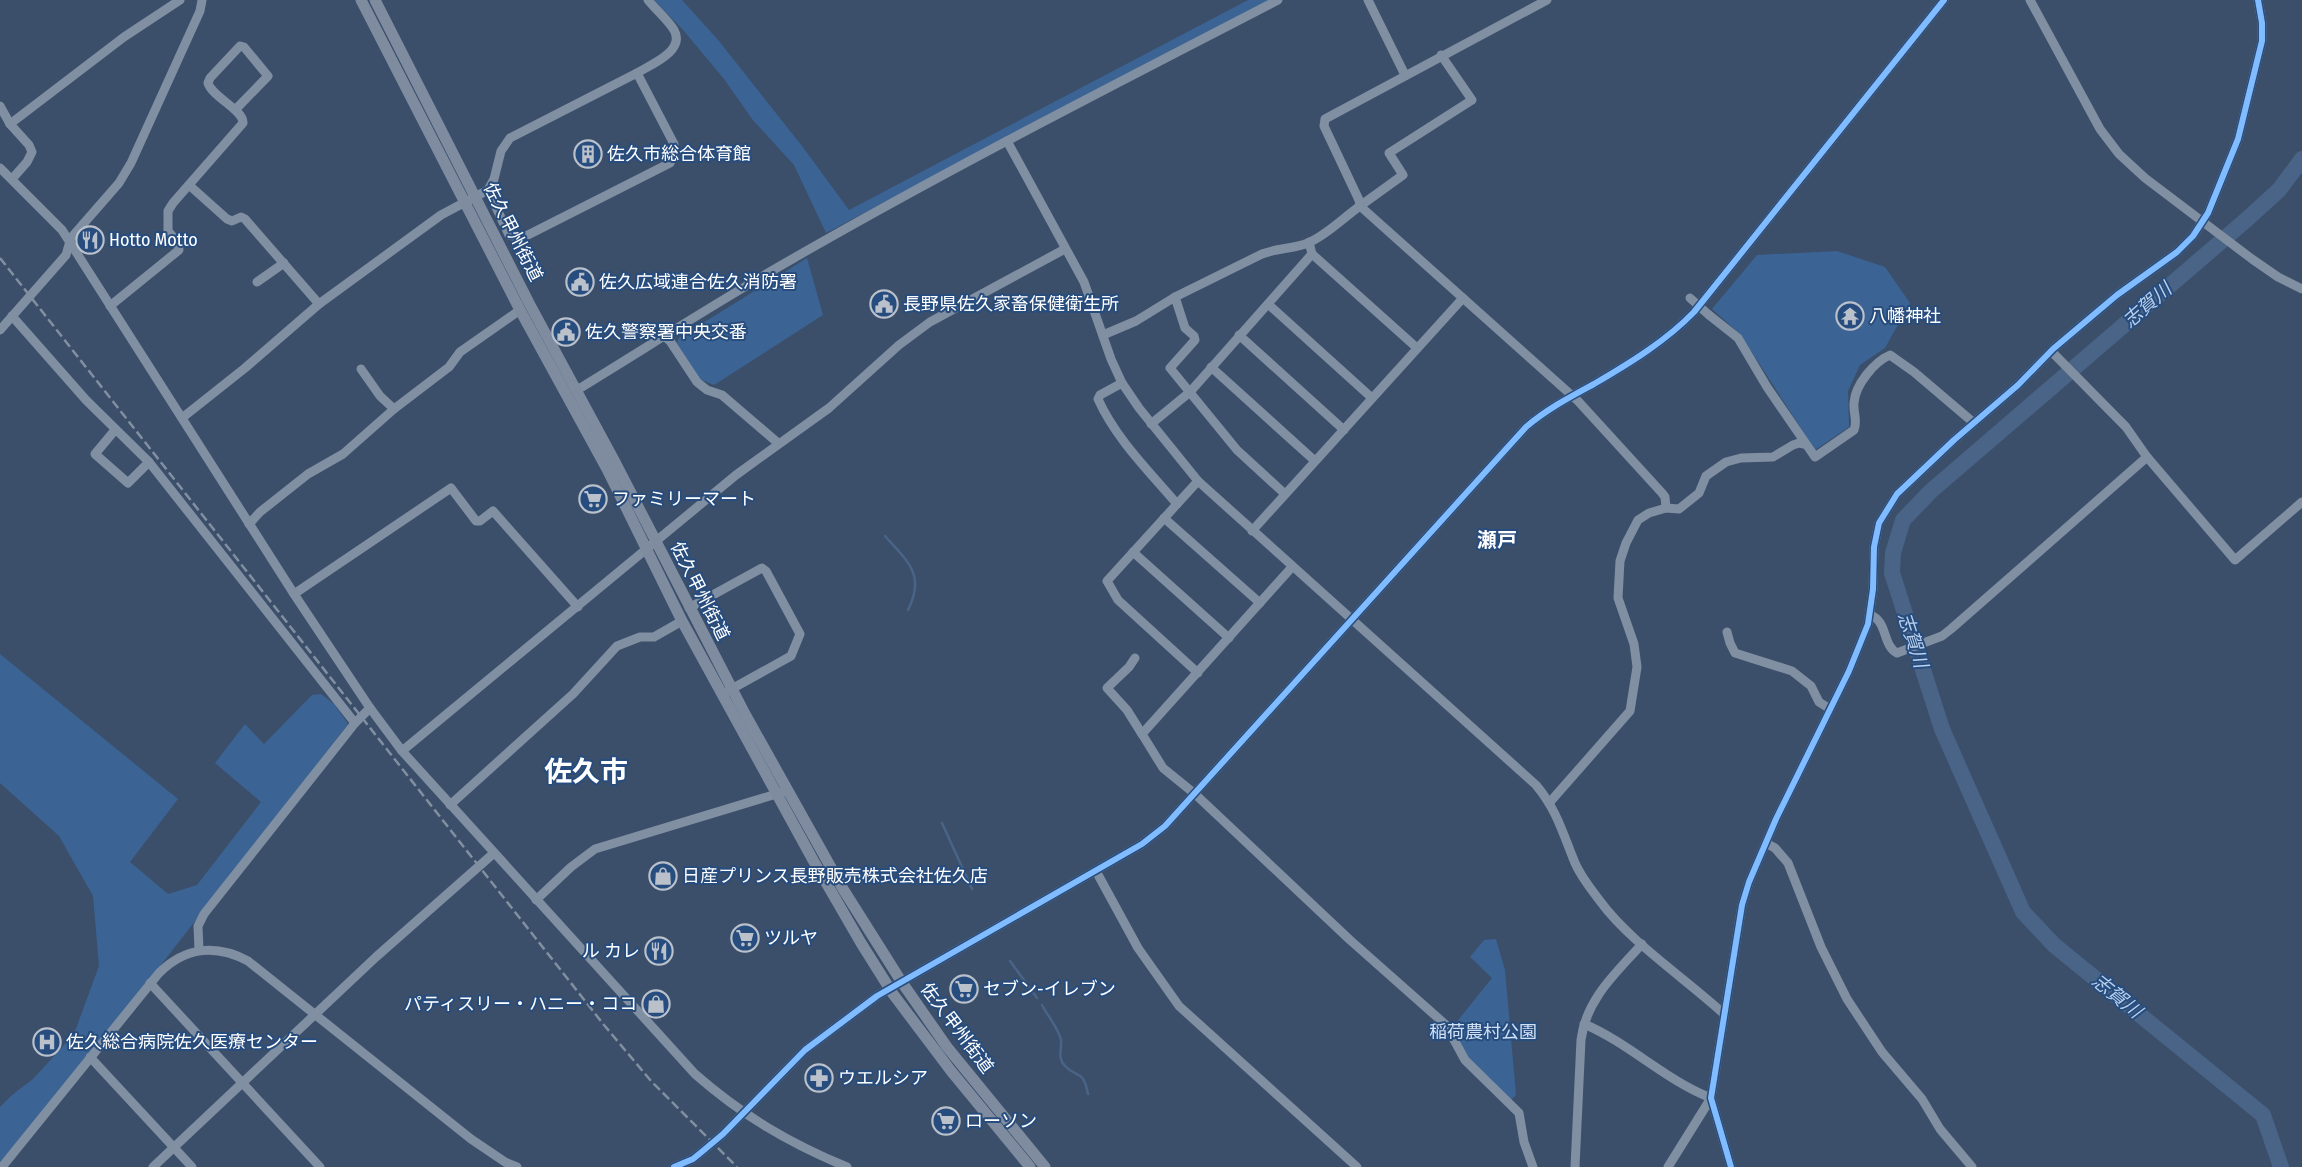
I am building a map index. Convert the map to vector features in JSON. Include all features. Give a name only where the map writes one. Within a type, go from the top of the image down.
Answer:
[{"type":"main road","name":"佐久甲州街道","points":[[361,0],[577,390],[651,546],[682,621],[726,692],[861,943],[890,988],[951,1071],[1030,1167]]},
{"type":"main road","name":"佐久甲州街道","points":[[374,0],[470,198],[520,310],[651,546],[689,608],[726,692]]},
{"type":"main road","name":"佐久甲州街道","points":[[781,793],[901,982],[969,1075],[1045,1167]]},
{"type":"street","points":[[10,124],[124,38],[180,0]]},
{"type":"street","points":[[0,328],[66,255],[69,243],[119,183],[131,164],[200,11],[202,0]]},
{"type":"street","points":[[182,418],[245,368],[319,304],[441,215],[488,190],[494,179],[501,151],[510,138],[637,73],[666,56],[672,50],[676,41],[674,30],[648,0]]},
{"type":"street","points":[[577,390],[796,257],[1006,141],[1278,0]]},
{"type":"street","points":[[1368,0],[1405,75]]},
{"type":"street","points":[[1547,0],[1329,116],[1324,122],[1360,206],[1570,395],[1655,484],[1666,497],[1666,508]]},
{"type":"street","points":[[674,1167],[693,1159],[723,1134],[805,1050],[835,1026],[890,988],[1096,871],[1153,836],[1195,794],[1526,427],[1570,395],[1594,384],[1655,345],[1677,329],[1694,312],[1944,0]]},
{"type":"street","points":[[2030,0],[2108,140],[2137,172],[2252,259],[2278,277],[2302,288]]},
{"type":"street","points":[[1668,1167],[1711,1098],[1744,896],[1766,843],[1849,671],[1870,615],[1874,547],[1879,523],[1897,494],[1974,423],[2117,295],[2177,252],[2206,225],[2238,139],[2262,41],[2261,9],[2258,0]]},
{"type":"street","points":[[110,306],[178,250],[178,243],[168,231],[168,211],[243,123],[243,119],[212,90],[208,83],[210,78],[240,46],[244,47],[268,76],[235,110]]},
{"type":"street","points":[[1103,334],[1136,321],[1176,297],[1270,251],[1309,242],[1403,175],[1389,152],[1472,100],[1441,55]]},
{"type":"street","points":[[488,190],[509,235],[522,238],[670,163],[674,156],[674,144],[637,73]]},
{"type":"street","points":[[0,106],[10,124],[29,145],[32,152],[27,162],[12,179]]},
{"type":"street","points":[[1006,141],[1084,282],[1111,359],[1122,383],[1151,424],[1198,481],[1531,781],[1550,802],[1562,826],[1576,865],[1602,904],[1642,944],[1724,1014]]},
{"type":"street","points":[[0,168],[62,230],[294,594],[370,708],[402,751],[695,1074],[743,1113],[781,1137],[847,1167]]},
{"type":"street","points":[[189,185],[227,219],[232,221],[241,217],[246,219],[319,304]]},
{"type":"street","points":[[1309,242],[1312,254],[1417,348]]},
{"type":"street","points":[[402,751],[736,475],[829,408],[911,335],[941,316],[1065,249]]},
{"type":"street","points":[[1151,424],[1190,392],[1312,254]]},
{"type":"street","points":[[257,282],[284,263]]},
{"type":"street","points":[[1176,297],[1185,328],[1194,336],[1195,340],[1170,368],[1237,450],[1285,494]]},
{"type":"street","points":[[1252,531],[1462,298]]},
{"type":"street","points":[[1690,298],[1733,333],[1742,343],[1767,387],[1802,438],[1804,444],[1815,457],[1854,430],[1856,420],[1853,405],[1857,390],[1868,374],[1890,355],[1914,372],[1974,423]]},
{"type":"street","points":[[1268,304],[1372,398]]},
{"type":"street","points":[[249,524],[260,512],[308,474],[343,454],[394,409],[449,367],[460,352],[520,310]]},
{"type":"street","points":[[12,316],[115,430],[137,448],[149,462],[355,723]]},
{"type":"street","points":[[1239,335],[1344,430]]},
{"type":"street","points":[[665,337],[670,341],[697,382],[708,390],[722,395],[778,443]]},
{"type":"street","points":[[2054,352],[2126,427],[2147,458],[2235,560],[2302,502]]},
{"type":"street","points":[[1211,367],[1315,461]]},
{"type":"street","points":[[361,369],[380,396],[394,409]]},
{"type":"street","points":[[1122,383],[1100,395],[1098,399],[1104,413],[1119,435],[1177,504]]},
{"type":"street","points":[[115,430],[95,454],[128,483],[149,462]]},
{"type":"street","points":[[1550,802],[1630,711],[1637,667],[1634,644],[1618,598],[1620,562],[1626,543],[1638,520],[1649,513],[1666,508],[1679,509],[1699,493],[1706,476],[1726,462],[1741,458],[1773,457],[1793,445],[1804,444]]},
{"type":"street","points":[[1870,615],[1880,621],[1892,650],[1900,653],[1942,636],[2147,458]]},
{"type":"street","points":[[1198,481],[1107,581],[1118,600],[1198,673]]},
{"type":"street","points":[[294,594],[451,488],[476,521],[480,521],[493,511],[578,606]]},
{"type":"street","points":[[1164,518],[1260,603]]},
{"type":"street","points":[[1133,552],[1229,638]]},
{"type":"street","points":[[1142,734],[1292,567]]},
{"type":"street","points":[[689,608],[762,568],[766,571],[800,634],[791,656],[726,692]]},
{"type":"street","points":[[450,805],[573,694],[617,646],[640,637],[654,637],[682,621]]},
{"type":"street","points":[[1727,632],[1735,653],[1792,671],[1811,686],[1820,702],[1830,709]]},
{"type":"street","points":[[1135,658],[1129,667],[1107,688],[1127,710],[1164,768],[1195,794],[1350,940],[1446,1025],[1464,1060],[1519,1113],[1524,1142],[1533,1167]]},
{"type":"street","points":[[199,950],[198,926],[204,914],[355,723],[370,708]]},
{"type":"street","points":[[536,900],[577,862],[595,849],[781,793]]},
{"type":"street","points":[[1766,843],[1775,848],[1788,863],[1821,947],[1846,999],[1882,1052],[1922,1099],[1940,1129],[1972,1167]]},
{"type":"street","points":[[152,1167],[314,1014],[494,853]]},
{"type":"street","points":[[1096,871],[1138,948],[1179,1006],[1357,1167]]},
{"type":"street","points":[[1575,1167],[1581,1040],[1584,1024],[1593,1000],[1642,944]]},
{"type":"street","points":[[2,1167],[158,973],[176,959],[199,950],[224,951],[244,958],[471,1139],[505,1162],[517,1167]]},
{"type":"street","points":[[150,983],[320,1167]]},
{"type":"street","points":[[1584,1024],[1634,1052],[1672,1079],[1711,1098],[1731,1167]]},
{"type":"street","points":[[90,1057],[192,1167]]},
{"type":"green space","points":[[654,0],[682,0],[719,41],[802,146],[849,210],[1248,0],[1269,0],[826,233],[794,165],[752,119],[724,79],[684,31]]},
{"type":"green space","points":[[1837,251],[1885,267],[1910,303],[1885,348],[1860,365],[1848,391],[1849,427],[1815,450],[1740,334],[1712,309],[1757,255]]},
{"type":"green space","points":[[807,258],[823,315],[714,385],[700,379],[677,343],[679,338]]},
{"type":"green space","points":[[0,654],[178,799],[130,862],[168,894],[197,885],[261,802],[215,763],[245,724],[264,744],[312,695],[321,694],[334,704],[348,724],[164,961],[0,1164],[0,1107],[33,1079],[74,1034],[99,966],[93,896],[59,836],[0,783]]},
{"type":"green space","name":"稲荷農村公園","points":[[1496,939],[1505,970],[1516,1095],[1511,1100],[1467,1058],[1451,1029],[1492,978],[1470,957],[1484,940]]},
{"type":"waterway","name":"志賀川","points":[[2281,1167],[2263,1115],[2054,945],[2023,912],[1942,729],[1892,573],[1893,553],[1903,520],[1931,491],[2246,220],[2279,190],[2302,159]]},
{"type":"waterway","points":[[885,536],[907,561],[914,577],[915,587],[908,610]]},
{"type":"waterway","points":[[942,823],[972,889]]},
{"type":"waterway","points":[[1010,961],[1037,998]]},
{"type":"waterway","points":[[1042,1005],[1060,1036],[1060,1057],[1063,1063],[1069,1070],[1082,1077],[1088,1094]]},
{"type":"railway","points":[[0,258],[604,1025],[651,1081],[737,1167]]},
{"type":"cycle path","points":[[674,1167],[693,1159],[723,1134],[805,1050],[877,996],[1142,844],[1165,826],[1526,427],[1550,409],[1647,351],[1672,333],[1694,312],[1944,0]]},
{"type":"cycle path","points":[[1731,1167],[1711,1098],[1742,905],[1749,882],[1776,819],[1849,671],[1868,624],[1873,589],[1874,547],[1879,523],[1897,494],[1954,440],[2018,385],[2053,349],[2117,295],[2177,252],[2193,236],[2208,213],[2238,139],[2262,41],[2262,23],[2258,0]]},
{"type":"place","name":"佐久市総合体育館","points":[[588,154]]},
{"type":"place","name":"Hotto Motto","points":[[90,240]]},
{"type":"place","name":"佐久広域連合佐久消防署","points":[[580,282]]},
{"type":"place","name":"長野県佐久家畜保健衛生所","points":[[884,304]]},
{"type":"place","name":"八幡神社","points":[[1850,316]]},
{"type":"place","name":"佐久警察署中央交番","points":[[566,332]]},
{"type":"place","name":"ファミリーマート","points":[[593,499]]},
{"type":"place","name":"日産プリンス長野販売株式会社佐久店","points":[[663,876]]},
{"type":"place","name":"ツルヤ","points":[[745,938]]},
{"type":"place","name":"ル カレ","points":[[659,951]]},
{"type":"place","name":"セブン-イレブン","points":[[964,989]]},
{"type":"place","name":"パティスリー・ハニー・ココ","points":[[656,1004]]},
{"type":"place","name":"佐久総合病院佐久医療センター","points":[[47,1042]]},
{"type":"place","name":"ウエルシア","points":[[819,1078]]},
{"type":"place","name":"ローソン","points":[[946,1121]]},
{"type":"district","name":"瀬戸","points":[[1497,540]]},
{"type":"district","name":"佐久市","points":[[586,771]]}]
